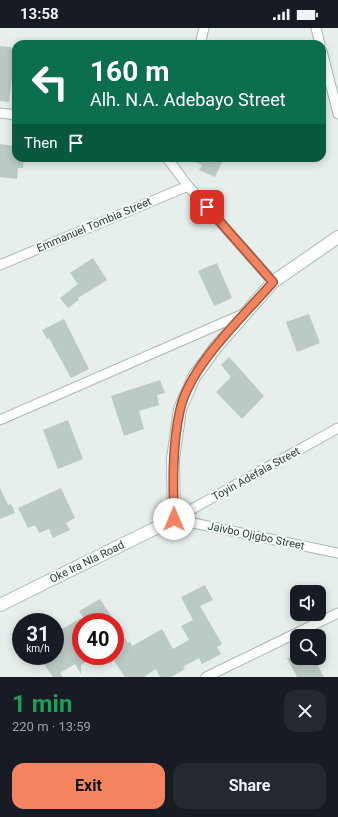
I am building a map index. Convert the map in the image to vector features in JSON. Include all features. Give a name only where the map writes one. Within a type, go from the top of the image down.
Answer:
[{"type":"street","points":[[201,40],[204,28]]},
{"type":"street","points":[[316,28],[319,40]]},
{"type":"street","points":[[326,67],[338,114]]},
{"type":"street","points":[[0,113],[12,114]]},
{"type":"street","points":[[170,162],[188,186],[273,282]]},
{"type":"street","name":"Emmanuel Tombia Street","points":[[0,264],[188,186]]},
{"type":"street","points":[[174,519],[173,459],[180,409],[194,377],[216,347],[273,282],[338,237]]},
{"type":"street","points":[[0,420],[246,313]]},
{"type":"street","name":"Toyin Adefala Street","points":[[174,519],[338,428]]},
{"type":"street","name":"Jaivbo Ojigbo Street","points":[[174,519],[338,553]]},
{"type":"street","name":"Oke Ira Nla Road","points":[[0,605],[174,519]]},
{"type":"street","points":[[206,677],[338,613]]},
{"type":"building","points":[[0,46],[12,48],[12,79],[9,102],[0,101]]},
{"type":"building","points":[[0,144],[12,146],[12,162],[24,162],[23,168],[18,168],[17,179],[0,177]]},
{"type":"building","points":[[195,162],[222,162],[215,177],[199,170],[202,165]]},
{"type":"building","points":[[93,258],[107,280],[78,298],[79,300],[68,308],[60,298],[78,284],[70,273]]},
{"type":"building","points":[[217,263],[232,298],[214,306],[198,271]]},
{"type":"building","points":[[309,314],[320,343],[297,352],[286,322]]},
{"type":"building","points":[[64,319],[89,369],[71,378],[49,338],[47,339],[42,330]]},
{"type":"building","points":[[229,357],[264,396],[242,419],[216,392],[231,377],[221,365]]},
{"type":"building","points":[[160,380],[165,393],[157,395],[159,405],[139,411],[144,429],[124,436],[111,396]]},
{"type":"building","points":[[68,420],[83,459],[58,469],[43,430]]},
{"type":"building","points":[[0,488],[8,505],[11,504],[15,513],[0,519]]},
{"type":"building","points":[[61,488],[75,518],[66,523],[70,530],[53,538],[49,529],[39,533],[35,525],[28,528],[18,508]]},
{"type":"building","points":[[205,585],[213,600],[200,606],[222,644],[217,647],[221,654],[202,664],[199,658],[183,667],[185,669],[171,677],[160,677],[156,669],[144,677],[125,677],[117,665],[124,665],[124,637],[132,646],[162,629],[173,649],[189,640],[181,626],[193,620],[181,597]]},
{"type":"building","points":[[100,599],[109,613],[80,613],[79,611]]},
{"type":"building","points":[[72,623],[72,665],[73,665],[60,673],[63,677],[53,677],[45,665],[64,665],[64,628]]},
{"type":"building","points":[[76,665],[81,665],[81,674]]},
{"type":"building","points":[[291,665],[318,665],[324,677],[297,677]]},
{"type":"route","points":[[174,519],[173,459],[180,409],[194,377],[216,347],[273,282],[207,207]]}]
